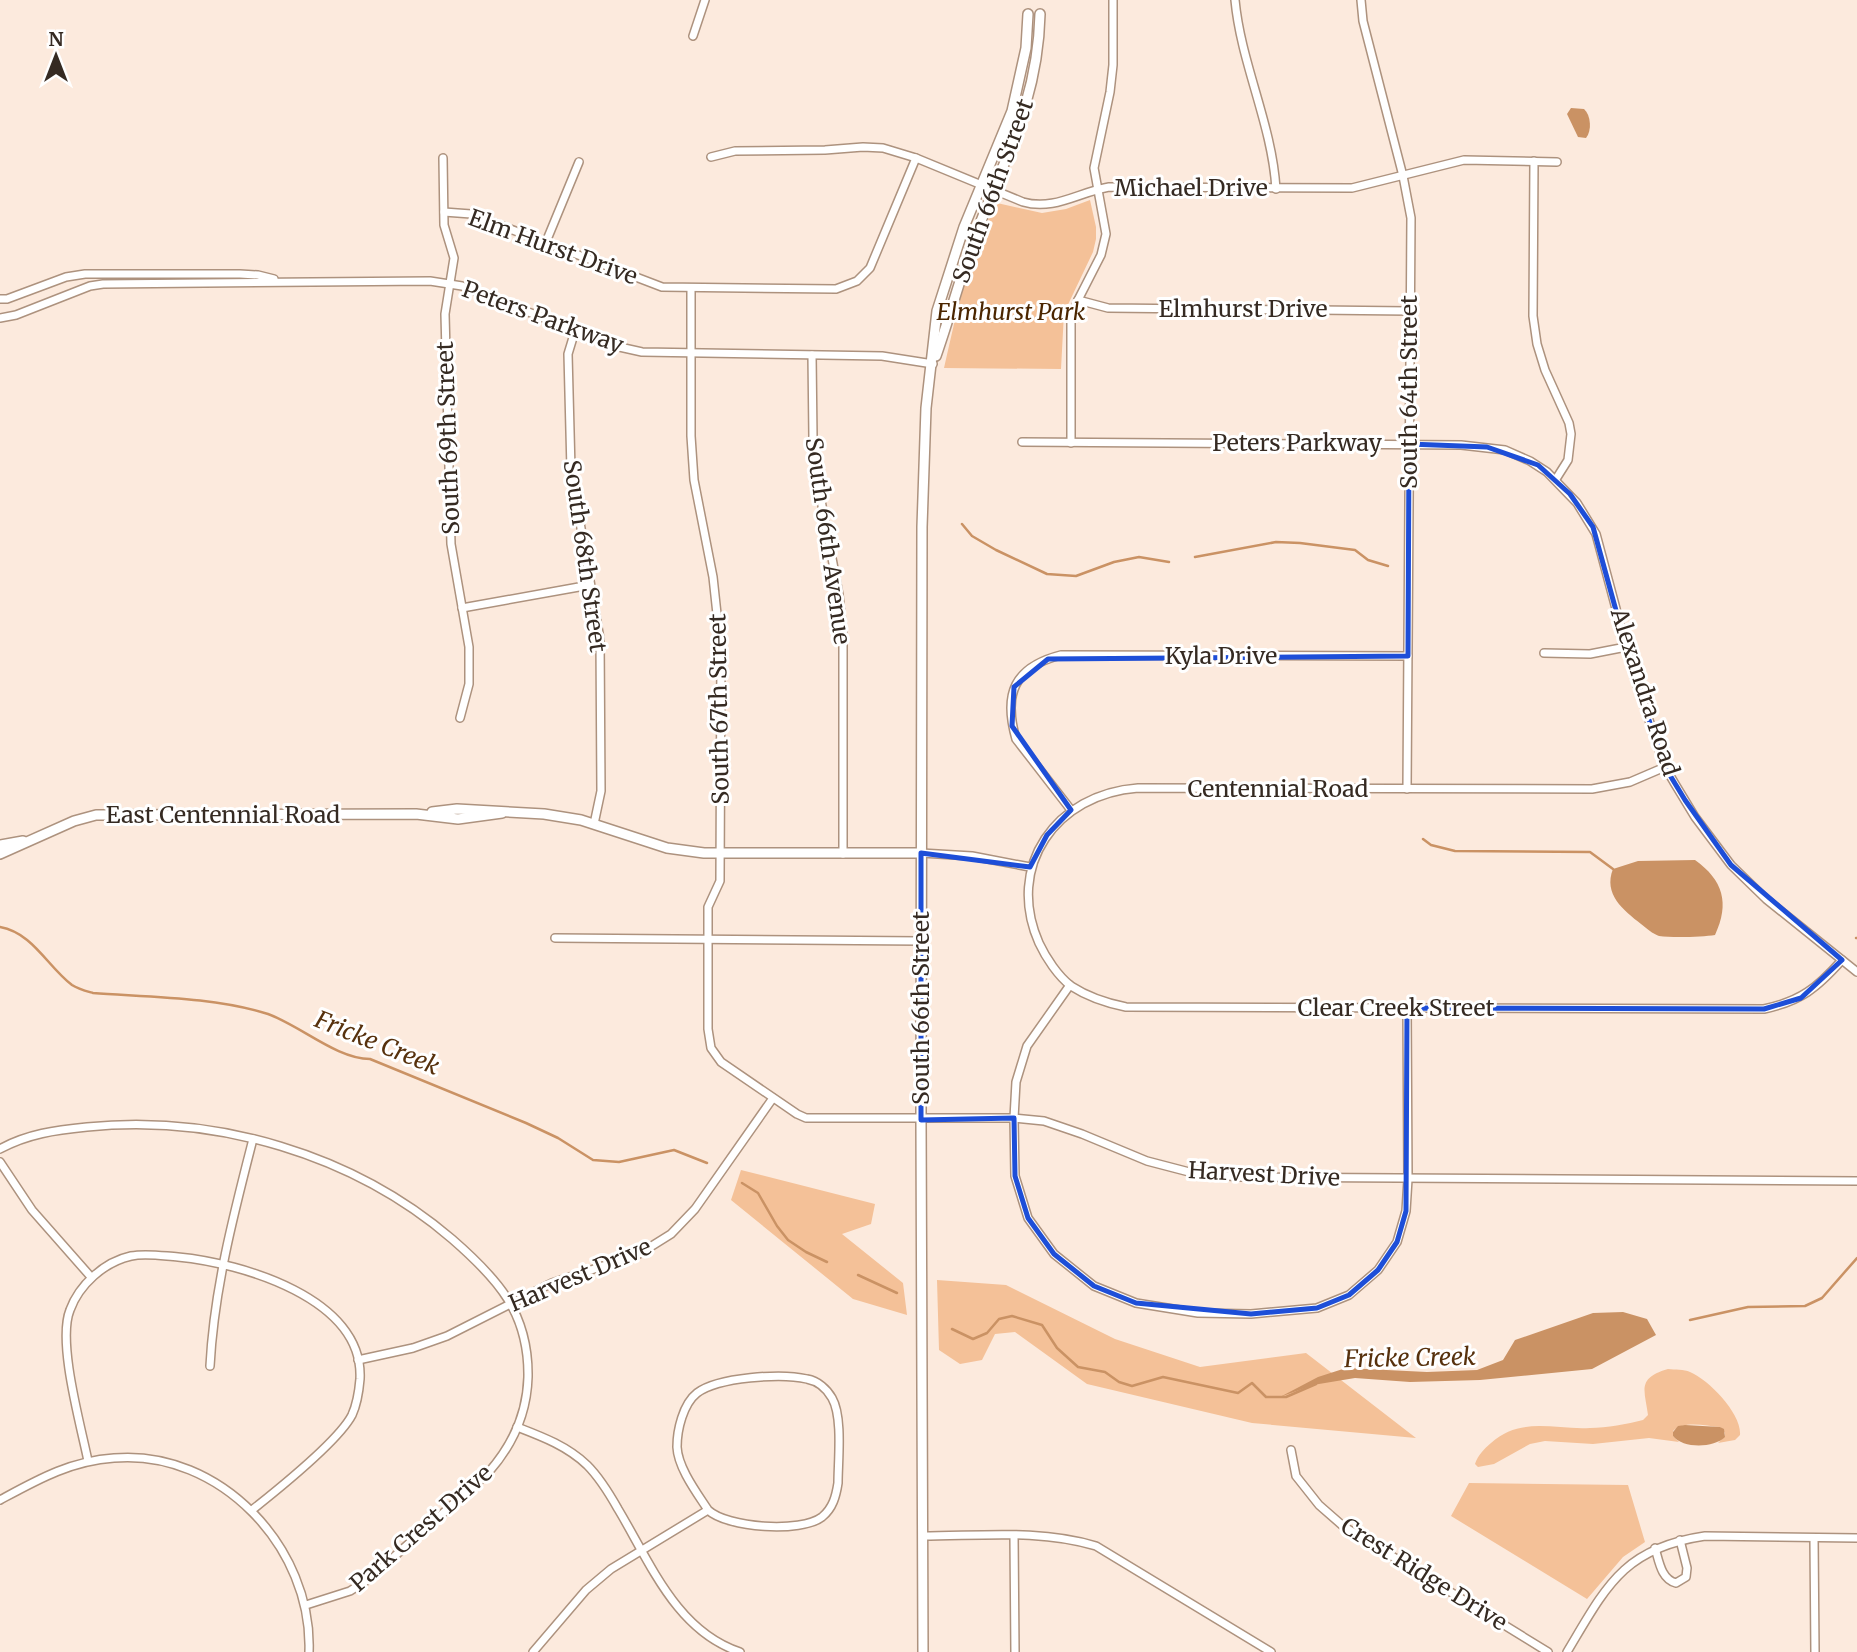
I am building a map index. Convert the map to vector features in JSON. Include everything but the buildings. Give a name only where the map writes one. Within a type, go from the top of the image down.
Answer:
[{"type":"street","points":[[692,36],[705,0]]},
{"type":"street","points":[[1071,443],[1071,329],[1074,310],[1104,245],[1105,222],[1094,168],[1110,92],[1113,65],[1113,0]]},
{"type":"street","points":[[1235,0],[1238,29],[1273,161],[1276,189]]},
{"type":"street","name":"South 64th Street","points":[[1361,0],[1363,21],[1403,176],[1411,218],[1407,789]]},
{"type":"street","name":"South 66th Street","points":[[933,365],[933,334],[940,298],[964,228],[1017,93],[1026,48],[1028,14]]},
{"type":"street","name":"South 66th Street","points":[[923,1652],[921,853],[922,498],[926,408],[933,365],[968,255],[1026,108],[1037,61],[1040,14]]},
{"type":"street","name":"Michael Drive","points":[[711,157],[735,151],[825,150],[863,146],[896,150],[1023,202],[1039,205],[1061,203],[1097,189],[1125,186],[1352,188],[1464,160],[1557,162]]},
{"type":"street","name":"South 69th Street","points":[[443,158],[444,225],[454,253],[445,314],[451,544],[469,647],[469,684],[460,718]]},
{"type":"street","points":[[691,288],[836,289],[857,281],[874,261],[916,158]]},
{"type":"street","points":[[1534,161],[1533,316],[1537,344],[1545,370],[1572,434],[1569,460],[1556,479]]},
{"type":"street","points":[[546,242],[579,162]]},
{"type":"street","name":"Elm Hurst Drive","points":[[444,212],[471,214],[662,287],[691,288]]},
{"type":"street","points":[[0,299],[7,299],[66,277],[85,274],[240,274],[258,275],[278,281]]},
{"type":"street","points":[[0,318],[16,315],[90,286],[103,284],[240,284],[278,281]]},
{"type":"street","name":"Peters Parkway","points":[[278,281],[450,283],[615,346],[642,352],[882,356],[933,365]]},
{"type":"street","name":"South 67th Street","points":[[691,288],[691,436],[694,480],[713,577],[721,651],[720,881],[708,906],[708,1029],[711,1048],[721,1062],[773,1098]]},
{"type":"street","name":"Elmhurst Drive","points":[[1078,300],[1108,308],[1409,311]]},
{"type":"street","name":"South 68th Street","points":[[575,331],[568,354],[571,470],[600,639],[601,791],[594,824]]},
{"type":"street","name":"South 66th Avenue","points":[[812,355],[816,474],[839,595],[843,636],[843,854]]},
{"type":"street","name":"Peters Parkway","points":[[1022,442],[1461,445],[1505,450],[1538,465],[1556,479]]},
{"type":"street","name":"Alexandra Road","points":[[1556,479],[1577,503],[1596,534],[1626,647],[1665,767],[1695,817],[1731,865],[1766,898],[1857,972]]},
{"type":"street","points":[[462,608],[590,585]]},
{"type":"street","points":[[1544,653],[1578,654],[1626,647]]},
{"type":"street","name":"Kyla Drive","points":[[1071,810],[1016,739],[1012,726],[1010,699],[1014,687],[1023,674],[1036,664],[1061,655],[1408,656]]},
{"type":"street","name":"Centennial Road","points":[[1030,867],[1047,835],[1071,810],[1103,794],[1138,788],[1591,789],[1630,782],[1665,767]]},
{"type":"street","name":"East Centennial Road","points":[[0,854],[74,821],[108,814],[416,814],[457,809],[544,814],[594,824],[667,848],[720,853],[921,853]]},
{"type":"street","name":"East Centennial Road","points":[[0,845],[35,838]]},
{"type":"street","points":[[921,853],[972,856],[1030,867]]},
{"type":"street","name":"Clear Creek Street","points":[[1030,867],[1028,899],[1031,926],[1055,970],[1070,985],[1099,1001],[1126,1007],[1764,1009],[1801,998],[1821,983],[1842,960]]},
{"type":"street","points":[[555,938],[921,941]]},
{"type":"street","points":[[1070,985],[1027,1046],[1016,1082],[1015,1176],[1028,1218],[1054,1254],[1094,1286],[1136,1303],[1198,1313],[1251,1314],[1317,1308],[1349,1295],[1378,1270],[1397,1242],[1406,1211],[1407,1008]]},
{"type":"street","name":"Harvest Drive","points":[[358,1360],[413,1348],[447,1336],[552,1283],[639,1254],[671,1234],[695,1209],[773,1098],[806,1118],[1014,1118],[1044,1121],[1147,1161],[1193,1173],[1240,1177],[1857,1181]]},
{"type":"street","name":"Park Crest Drive","points":[[0,1149],[25,1137],[54,1130],[110,1125],[174,1125],[253,1139],[312,1156],[377,1186],[432,1222],[478,1261],[501,1286],[512,1304],[526,1344],[528,1366],[523,1413],[504,1453],[488,1473],[369,1579],[344,1594],[306,1605]]},
{"type":"street","points":[[209,1366],[212,1323],[223,1263],[253,1139]]},
{"type":"street","points":[[0,1162],[32,1210],[91,1277]]},
{"type":"street","points":[[88,1461],[65,1345],[69,1311],[91,1277],[131,1256],[156,1255],[223,1263],[251,1271],[320,1306],[339,1322],[351,1341],[358,1360],[359,1393],[352,1415],[337,1435],[252,1510]]},
{"type":"street","points":[[734,1379],[809,1379],[821,1386],[834,1401],[838,1412],[838,1483],[836,1495],[823,1516],[798,1526],[732,1522],[721,1519],[708,1510],[685,1471],[677,1447],[687,1403],[706,1387],[734,1379]]},
{"type":"street","points":[[517,1427],[559,1443],[587,1464],[603,1484],[669,1596],[685,1616],[718,1644],[740,1652]]},
{"type":"street","name":"Crest Ridge Drive","points":[[1291,1450],[1296,1476],[1319,1505],[1343,1525],[1548,1652]]},
{"type":"street","points":[[0,1500],[59,1469],[116,1457],[148,1459],[182,1468],[221,1486],[252,1510],[279,1544],[295,1572],[306,1605],[309,1652]]},
{"type":"street","points":[[533,1652],[586,1590],[611,1569],[708,1510]]},
{"type":"street","points":[[923,1536],[1069,1538],[1096,1546],[1271,1652]]},
{"type":"street","points":[[1014,1536],[1015,1652]]},
{"type":"street","points":[[1567,1652],[1591,1612],[1624,1569],[1655,1548],[1705,1536],[1857,1538]]},
{"type":"street","points":[[1814,1538],[1815,1652]]},
{"type":"street","points":[[1655,1548],[1664,1575],[1669,1581],[1676,1583],[1686,1577],[1687,1568],[1680,1540]]},
{"type":"street","points":[[714,1652],[718,1644]]},
{"type":"highlighted area","points":[[1409,444],[1487,447],[1538,465],[1570,494],[1593,527],[1634,676],[1665,767],[1685,800],[1731,865],[1842,960],[1801,998],[1764,1009],[1407,1008],[1406,1211],[1397,1242],[1378,1270],[1349,1295],[1317,1308],[1251,1314],[1136,1303],[1094,1286],[1054,1254],[1028,1218],[1015,1176],[1014,1118],[921,1120],[921,853],[1030,867],[1047,835],[1071,810],[1012,726],[1014,687],[1048,659],[1408,656]]},
{"type":"green space","name":"Elmhurst Park","points":[[1090,200],[1096,239],[1093,252],[1064,313],[1061,369],[944,368],[971,262],[997,203],[1042,213],[1066,209]]},
{"type":"green space","points":[[741,1170],[875,1204],[871,1224],[842,1234],[903,1283],[907,1315],[853,1299],[731,1200]]},
{"type":"green space","points":[[937,1280],[1006,1285],[1115,1339],[1200,1367],[1306,1353],[1416,1438],[1252,1423],[1087,1384],[1015,1332],[995,1334],[982,1360],[960,1364],[939,1350]]},
{"type":"green space","points":[[1668,1369],[1690,1372],[1715,1390],[1736,1417],[1740,1435],[1735,1440],[1718,1443],[1725,1436],[1720,1427],[1689,1425],[1673,1431],[1673,1436],[1679,1442],[1649,1438],[1593,1444],[1545,1441],[1530,1444],[1494,1464],[1478,1467],[1475,1464],[1488,1445],[1514,1430],[1538,1426],[1597,1428],[1643,1420],[1648,1415],[1645,1392],[1647,1381]]},
{"type":"green space","points":[[1469,1483],[1628,1485],[1645,1542],[1623,1557],[1587,1599],[1451,1516]]},
{"type":"shaded area","points":[[1571,108],[1584,109],[1588,115],[1590,127],[1586,138],[1578,137],[1567,114]]},
{"type":"shaded area","points":[[1695,860],[1712,876],[1721,893],[1722,913],[1715,935],[1659,936],[1616,901],[1611,886],[1613,869],[1638,861]]},
{"type":"shaded area","points":[[1623,1312],[1647,1319],[1656,1335],[1592,1369],[1480,1380],[1410,1382],[1355,1378],[1313,1385],[1280,1397],[1318,1377],[1346,1368],[1427,1372],[1477,1370],[1503,1360],[1515,1340],[1593,1313]]},
{"type":"shaded area","points":[[1678,1426],[1720,1427],[1724,1429],[1725,1437],[1706,1445],[1684,1443],[1673,1436],[1673,1432]]},
{"type":"waterway","points":[[962,524],[972,536],[1047,574],[1076,576],[1114,562],[1139,557],[1169,562]]},
{"type":"waterway","points":[[1195,557],[1276,542],[1300,543],[1355,550],[1368,560],[1388,566]]},
{"type":"waterway","points":[[1423,839],[1431,845],[1455,851],[1590,852],[1613,869]]},
{"type":"waterway","name":"Fricke Creek","points":[[0,927],[22,936],[63,977],[82,990],[204,1001],[268,1014],[345,1054],[370,1059],[526,1123],[558,1138],[593,1160],[619,1162],[674,1150],[707,1163]]},
{"type":"waterway","name":"Fricke Creek","points":[[742,1183],[758,1193],[788,1240],[827,1262]]},
{"type":"waterway","name":"Fricke Creek","points":[[1690,1320],[1748,1307],[1805,1306],[1822,1298],[1857,1258]]},
{"type":"waterway","name":"Fricke Creek","points":[[858,1275],[897,1293]]},
{"type":"waterway","name":"Fricke Creek","points":[[952,1329],[973,1339],[987,1333],[999,1319],[1012,1316],[1042,1325],[1057,1348],[1078,1367],[1105,1372],[1119,1382],[1132,1386],[1163,1377],[1238,1393],[1252,1383],[1266,1397],[1286,1397],[1316,1384]]}]
